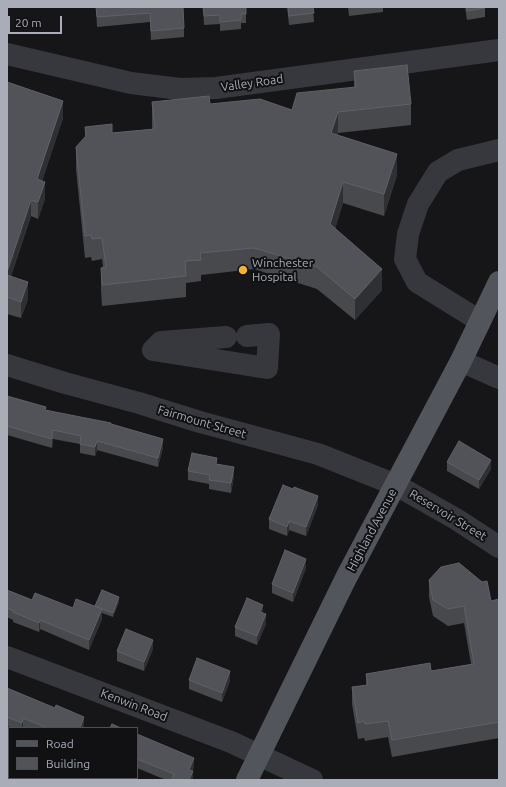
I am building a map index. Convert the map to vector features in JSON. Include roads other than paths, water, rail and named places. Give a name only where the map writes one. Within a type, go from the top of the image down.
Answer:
[{"type":"main road","name":"Highland Avenue","points":[[247,780],[346,578],[462,361],[499,282]]},
{"type":"street","name":"Valley Road","points":[[7,54],[131,83],[180,89],[216,88],[499,50]]},
{"type":"street","points":[[480,321],[417,282],[406,259],[407,240],[418,204],[438,172],[458,160],[499,150]]},
{"type":"street","points":[[462,361],[499,378]]},
{"type":"street","name":"Fairmount Street","points":[[7,365],[200,422],[318,454],[396,485]]},
{"type":"street","name":"Reservoir Street","points":[[396,485],[456,518],[499,547]]},
{"type":"street","name":"Kenwin Road","points":[[7,657],[231,742],[312,780]]},
{"type":"place","name":"Winchester Hospital","points":[[243,270]]}]
